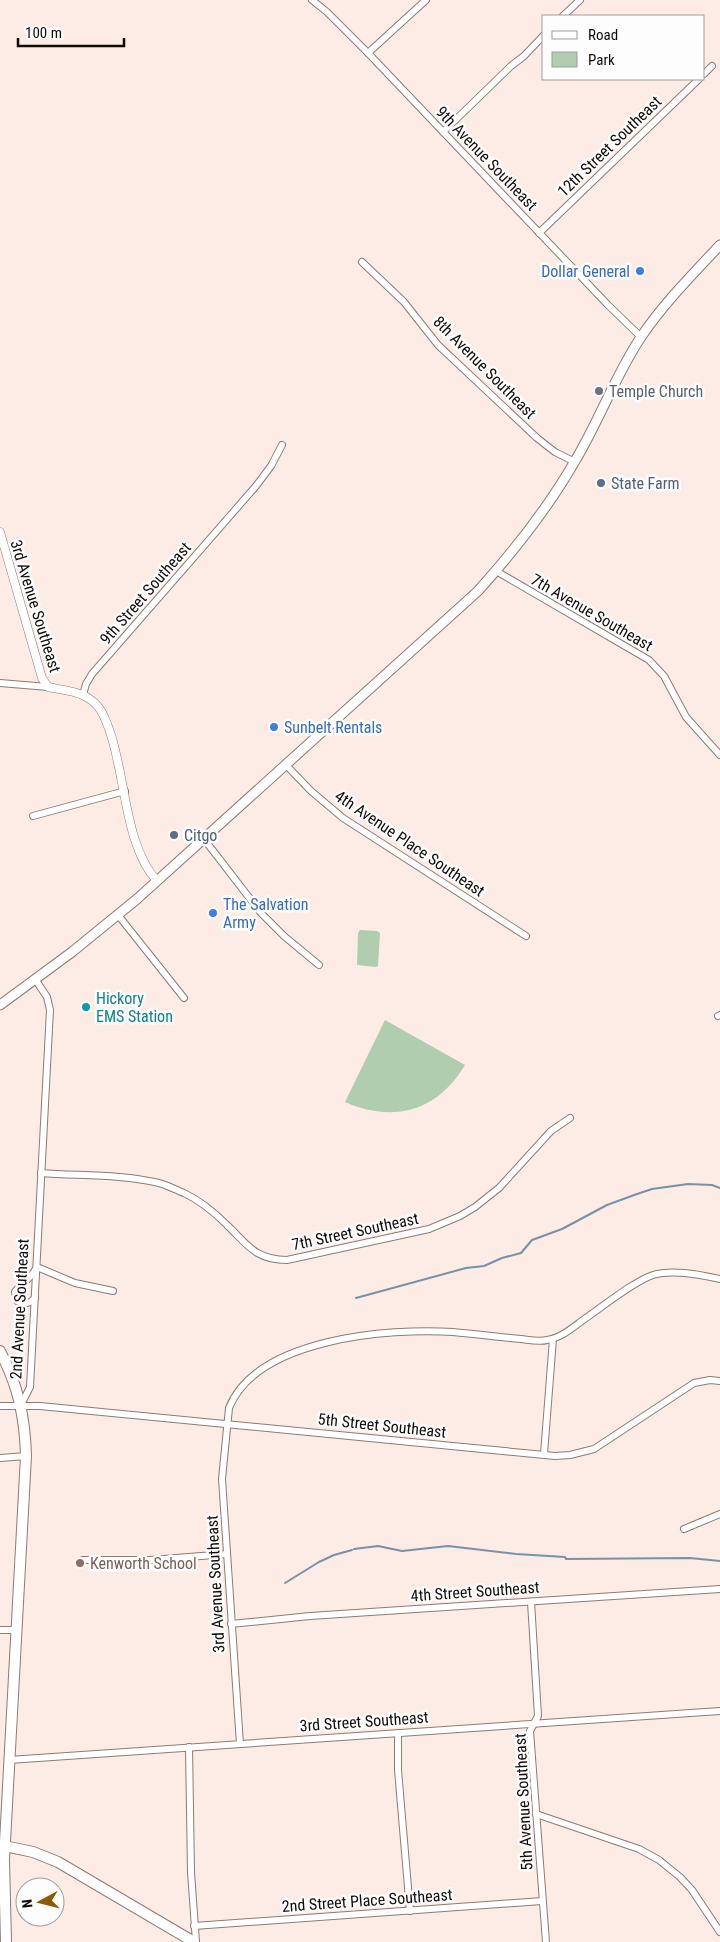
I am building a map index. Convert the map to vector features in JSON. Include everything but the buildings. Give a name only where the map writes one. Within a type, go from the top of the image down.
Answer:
[{"type":"main road","points":[[0,1005],[118,914],[157,881],[458,610],[496,571],[530,530],[575,462],[641,336],[720,245]]},
{"type":"main road","points":[[0,1351],[11,1374],[21,1405]]},
{"type":"main road","name":"2nd Avenue Southeast","points":[[6,1942],[2,1928],[2,1845],[9,1760],[26,1456],[21,1405]]},
{"type":"main road","points":[[2,1845],[33,1852],[58,1862],[195,1942]]},
{"type":"street","name":"9th Avenue Southeast","points":[[312,0],[327,12],[368,53],[608,305],[641,336]]},
{"type":"street","points":[[368,53],[426,0]]},
{"type":"street","points":[[564,15],[580,0]]},
{"type":"street","points":[[443,132],[542,37]]},
{"type":"street","points":[[705,73],[712,66]]},
{"type":"street","name":"12th Street Southeast","points":[[539,233],[698,80]]},
{"type":"street","name":"8th Avenue Southeast","points":[[362,262],[404,302],[438,345],[537,438],[555,452],[575,462]]},
{"type":"street","name":"9th Street Southeast","points":[[83,695],[86,684],[92,674],[256,486],[271,466],[282,445]]},
{"type":"street","name":"3rd Avenue Southeast","points":[[0,532],[38,668],[48,687]]},
{"type":"street","name":"7th Avenue Southeast","points":[[496,571],[649,660],[664,676],[686,717],[719,751]]},
{"type":"street","points":[[0,683],[48,687],[83,695],[98,706],[108,726],[116,752],[136,842],[145,866],[157,881]]},
{"type":"street","name":"4th Avenue Place Southeast","points":[[286,764],[311,791],[343,818],[526,936]]},
{"type":"street","points":[[32,816],[125,791]]},
{"type":"street","points":[[204,839],[261,913],[284,936],[319,965]]},
{"type":"street","points":[[118,914],[184,998]]},
{"type":"street","name":"2nd Avenue Southeast","points":[[21,1405],[30,1387],[50,1010],[47,996],[35,979]]},
{"type":"street","name":"7th Street Southeast","points":[[41,1173],[160,1183],[186,1195],[206,1208],[227,1225],[241,1241],[259,1254],[268,1258],[286,1260],[429,1229],[460,1216],[499,1188],[551,1131],[570,1118]]},
{"type":"street","points":[[34,1298],[25,1304],[17,1301],[15,1292],[20,1285],[32,1276],[37,1267],[76,1283],[113,1291]]},
{"type":"street","points":[[544,1454],[553,1339],[562,1336],[648,1277],[668,1273],[699,1275],[720,1279]]},
{"type":"street","name":"3rd Avenue Southeast","points":[[240,1744],[222,1479],[229,1408],[233,1399],[252,1379],[285,1357],[320,1344],[368,1335],[417,1331],[454,1332],[537,1341],[553,1339]]},
{"type":"street","name":"5th Street Southeast","points":[[0,1406],[21,1405],[570,1455],[594,1449],[685,1387],[700,1381],[720,1381]]},
{"type":"street","points":[[0,1458],[26,1456]]},
{"type":"street","points":[[684,1529],[720,1514]]},
{"type":"street","points":[[83,1560],[150,1560],[227,1554]]},
{"type":"street","name":"4th Street Southeast","points":[[231,1624],[310,1616],[720,1588]]},
{"type":"street","name":"5th Avenue Southeast","points":[[531,1602],[538,1716],[530,1731],[546,1942]]},
{"type":"street","points":[[0,1630],[17,1630]]},
{"type":"street","name":"3rd Street Southeast","points":[[9,1760],[720,1711]]},
{"type":"street","points":[[398,1733],[398,1770],[410,1911]]},
{"type":"street","points":[[188,1747],[195,1942]]},
{"type":"street","points":[[536,1814],[639,1849],[659,1860],[680,1877],[692,1890],[720,1932]]},
{"type":"street","name":"2nd Street Place Southeast","points":[[194,1926],[542,1901]]},
{"type":"green space","points":[[360,930],[377,931],[380,933],[378,966],[376,967],[357,965],[358,933]]},
{"type":"green space","points":[[385,1020],[465,1065],[454,1081],[441,1094],[427,1103],[397,1112],[380,1112],[345,1102]]},
{"type":"waterway","points":[[356,1298],[466,1268],[484,1266],[502,1258],[521,1253],[532,1240],[562,1229],[607,1205],[652,1189],[688,1184],[712,1185],[720,1188]]},
{"type":"waterway","points":[[354,1549],[378,1546],[402,1551],[448,1546],[516,1554],[565,1557],[566,1559],[690,1558],[720,1561]]},
{"type":"waterway","points":[[285,1583],[319,1562],[352,1550]]},
{"type":"place","name":"Dollar General","points":[[640,271]]},
{"type":"place","name":"Temple Church","points":[[599,391]]},
{"type":"place","name":"State Farm","points":[[601,483]]},
{"type":"place","name":"Sunbelt Rentals","points":[[274,727]]},
{"type":"place","name":"Citgo","points":[[174,835]]},
{"type":"place","name":"The Salvation Army","points":[[213,913]]},
{"type":"place","name":"Hickory EMS Station","points":[[86,1007]]},
{"type":"place","name":"Kenworth School","points":[[80,1563]]}]
